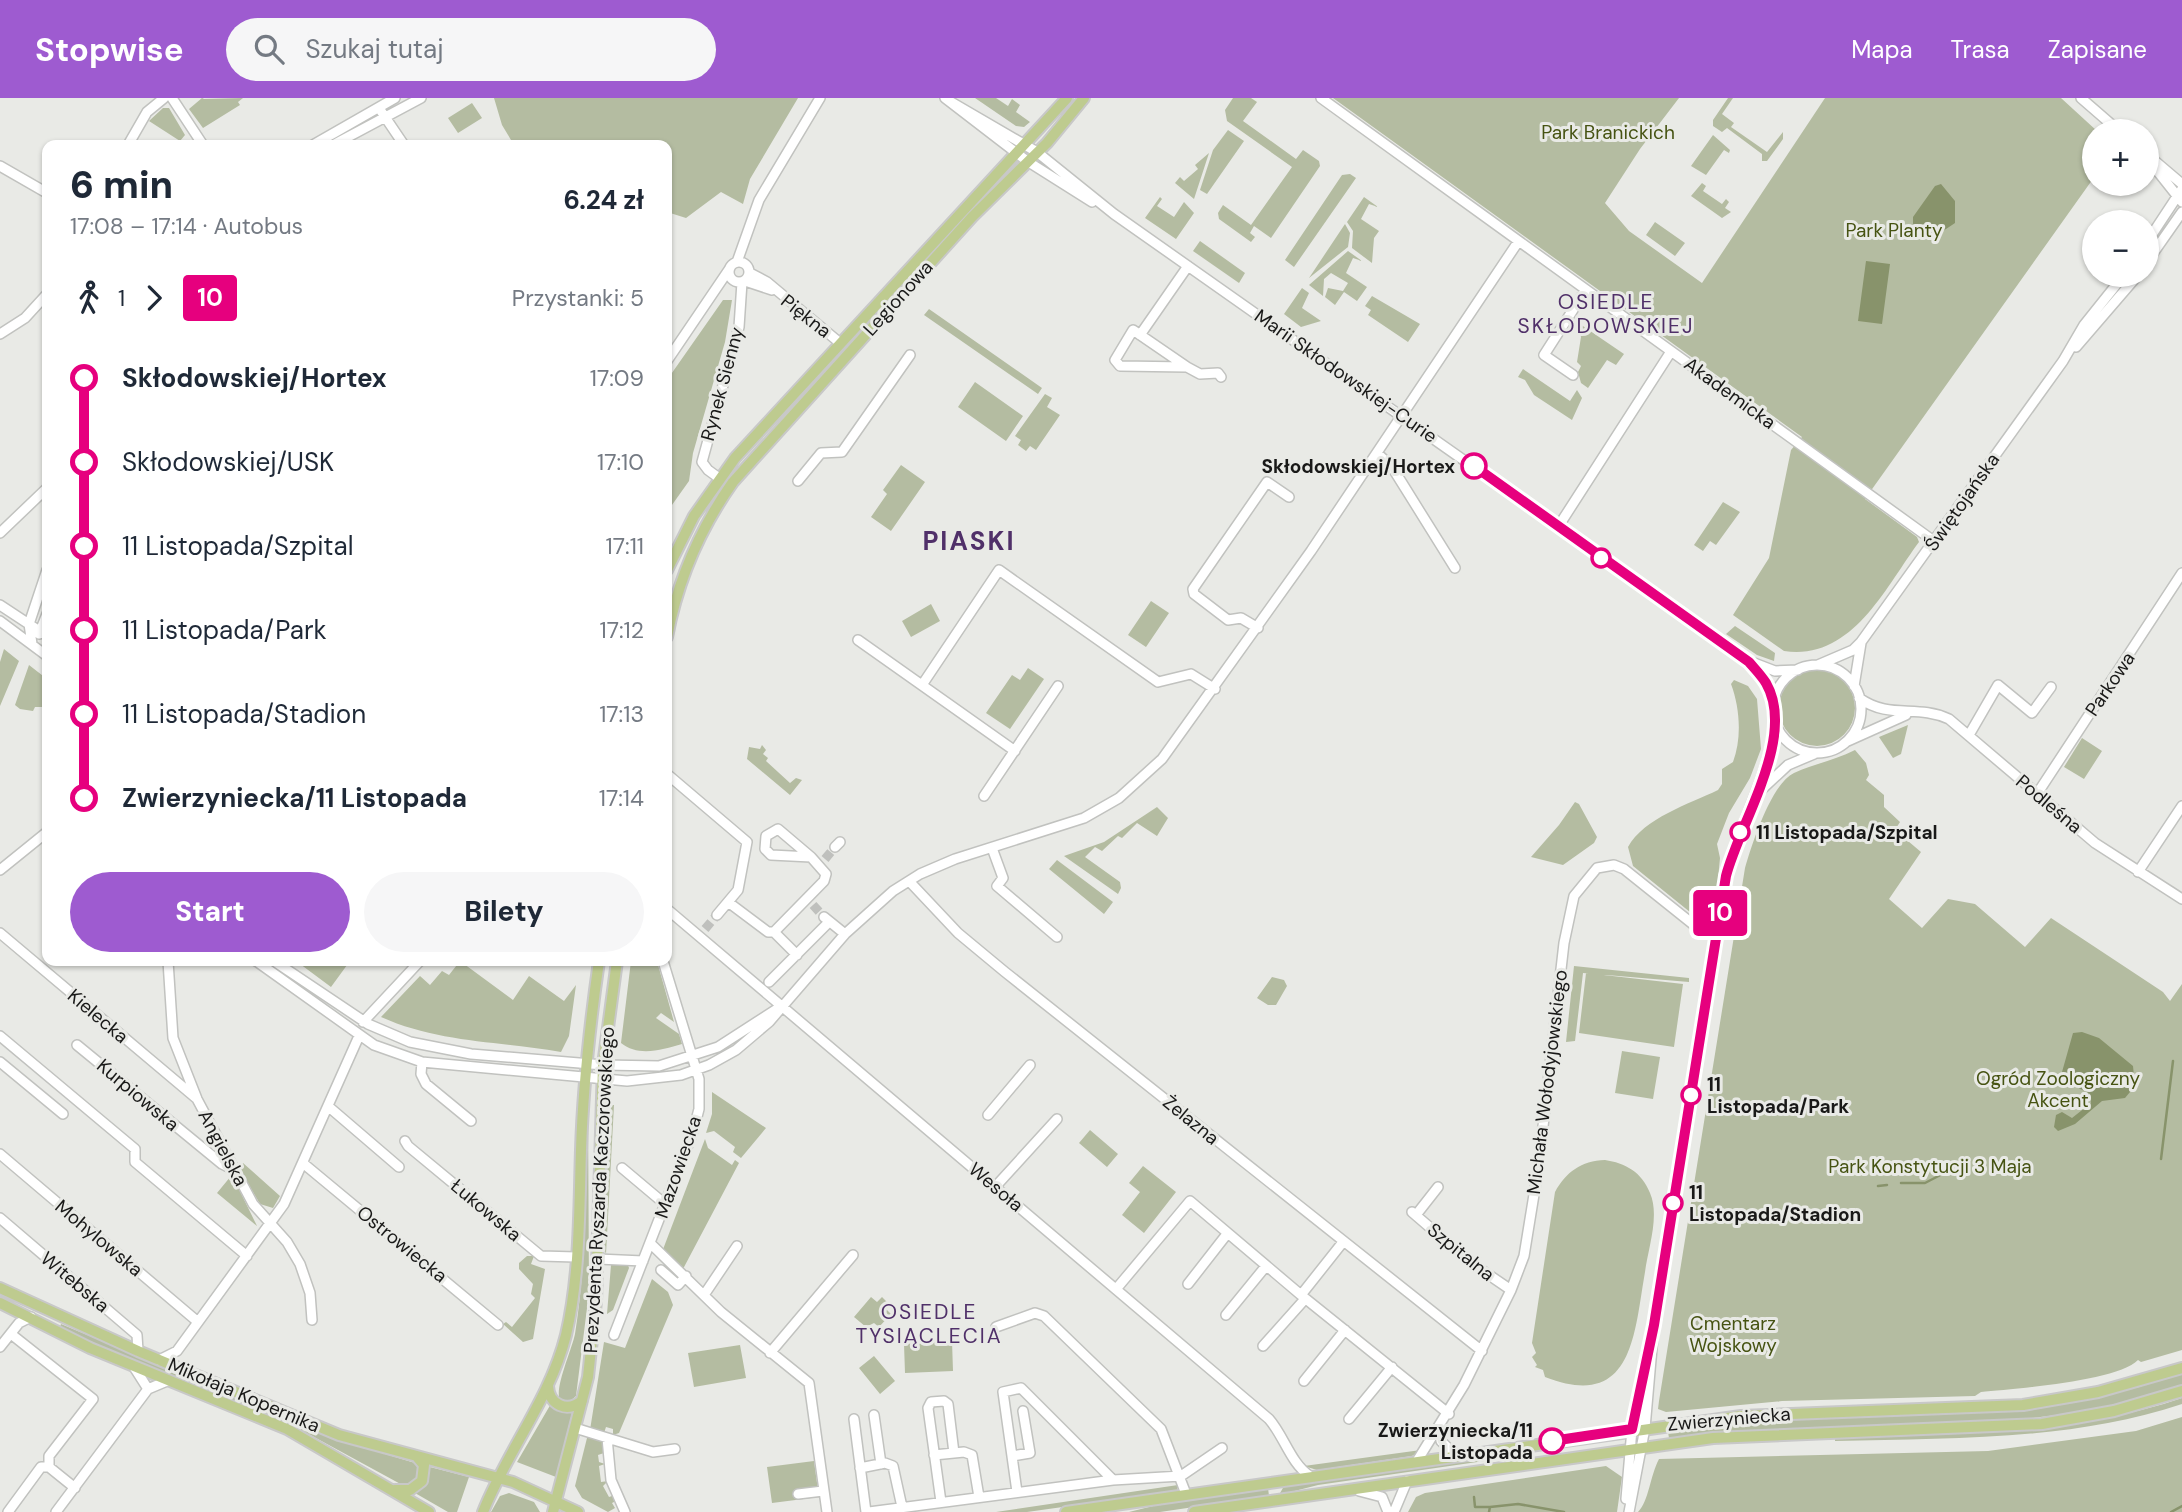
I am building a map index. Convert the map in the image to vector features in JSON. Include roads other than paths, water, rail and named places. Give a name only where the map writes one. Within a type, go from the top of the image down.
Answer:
[{"type":"main road","name":"Legionowa","points":[[719,478],[785,401],[1067,98]]},
{"type":"main road","name":"Legionowa","points":[[680,581],[695,543],[733,482],[1084,98]]},
{"type":"main road","points":[[785,401],[796,410]]},
{"type":"main road","points":[[672,560],[688,527],[719,478]]},
{"type":"main road","points":[[672,579],[680,581],[672,614]]},
{"type":"main road","name":"Prezydenta Ryszarda Kaczorowskiego","points":[[483,1512],[496,1478],[548,1386],[566,1336],[576,1258],[585,1063],[598,966]]},
{"type":"main road","name":"Prezydenta Ryszarda Kaczorowskiego","points":[[555,1506],[588,1377],[598,1259],[603,1065],[616,966]]},
{"type":"main road","name":"Mikołaja Kopernika","points":[[0,1288],[138,1351],[339,1435],[532,1489],[555,1506]]},
{"type":"main road","name":"Mikołaja Kopernika","points":[[0,1303],[167,1381],[288,1429],[429,1512]]},
{"type":"main road","points":[[59,1332],[58,1322],[71,1319]]},
{"type":"main road","name":"Zwierzyniecka","points":[[1066,1512],[1632,1429],[1741,1416],[2023,1405],[2098,1392],[2182,1368]]},
{"type":"main road","points":[[548,1386],[550,1398],[559,1406],[571,1407],[582,1401]]},
{"type":"main road","name":"Zwierzyniecka","points":[[1194,1512],[1629,1448],[1748,1435],[1959,1430],[2042,1424],[2114,1411],[2182,1391]]},
{"type":"main road","points":[[1502,1448],[1510,1459],[1502,1467]]},
{"type":"main road","points":[[391,1490],[410,1490],[422,1481],[424,1465],[418,1458]]},
{"type":"main road","points":[[555,1506],[578,1512]]},
{"type":"street","points":[[131,140],[144,116],[164,98]]},
{"type":"street","points":[[172,98],[201,140]]},
{"type":"street","points":[[322,140],[395,98]]},
{"type":"street","points":[[342,140],[421,98]]},
{"type":"street","points":[[672,354],[733,265],[759,200],[820,98]]},
{"type":"street","name":"Akademicka","points":[[1321,98],[1670,353],[1690,363],[1935,541]]},
{"type":"street","points":[[2081,98],[2105,119]]},
{"type":"street","name":"Marii Skłodowskiej-Curie","points":[[948,100],[1037,152],[1114,214],[1403,415],[1749,662],[1775,671],[1797,670]]},
{"type":"street","name":"Marii Skłodowskiej-Curie","points":[[948,100],[1027,161],[1114,214]]},
{"type":"street","points":[[378,107],[401,140]]},
{"type":"street","points":[[0,166],[42,190]]},
{"type":"street","points":[[2159,166],[2182,184]]},
{"type":"street","points":[[2159,171],[2181,196],[2159,226]]},
{"type":"street","points":[[2159,245],[2182,212]]},
{"type":"street","points":[[2169,231],[2182,228]]},
{"type":"street","points":[[263,966],[359,1036],[374,1045],[422,1062],[602,1080],[652,1080],[696,1070],[749,1041],[845,934],[878,902],[909,881],[955,859],[1066,825],[1119,798],[1162,760],[1258,628],[1518,242]]},
{"type":"street","points":[[712,294],[742,279],[747,264],[733,265]]},
{"type":"street","points":[[733,265],[742,279]]},
{"type":"street","points":[[1140,335],[1188,267]]},
{"type":"street","name":"Piękna","points":[[742,279],[772,290],[840,343]]},
{"type":"street","name":"Rynek Sienny","points":[[719,478],[708,470],[702,461],[738,327],[742,279]]},
{"type":"street","name":"Świętojańska","points":[[1818,666],[1853,650],[1861,642],[2063,361],[2084,325],[2114,287]]},
{"type":"street","name":"Świętojańska","points":[[2063,361],[2128,287]]},
{"type":"street","points":[[1573,375],[1544,355],[1585,291]]},
{"type":"street","points":[[0,334],[25,318],[42,299]]},
{"type":"street","points":[[1187,367],[1117,365],[1116,357],[1133,330],[1187,367],[1195,373],[1218,373],[1221,377]]},
{"type":"street","points":[[1558,527],[1670,353]]},
{"type":"street","points":[[798,481],[821,453],[830,450],[842,452],[910,355]]},
{"type":"street","points":[[1377,453],[1392,467],[1455,568]]},
{"type":"street","points":[[1258,628],[1241,618],[1228,620],[1199,599],[1194,594],[1194,587],[1268,482],[1289,497]]},
{"type":"street","points":[[0,533],[42,493]]},
{"type":"street","points":[[922,685],[999,570],[1158,682],[1191,674],[1215,689]]},
{"type":"street","name":"Parkowa","points":[[2037,794],[2182,573]]},
{"type":"street","points":[[32,644],[29,624],[42,586]]},
{"type":"street","points":[[0,606],[42,633]]},
{"type":"street","points":[[0,621],[42,652]]},
{"type":"street","points":[[32,644],[42,636]]},
{"type":"street","points":[[858,640],[1015,751]]},
{"type":"street","name":"Świętojańska","points":[[1854,686],[1861,642]]},
{"type":"street","name":"Marii Skłodowskiej-Curie","points":[[1749,662],[1766,684],[1773,703]]},
{"type":"street","points":[[1627,1512],[1629,1448],[1654,1325],[1716,935],[1730,860],[1757,795],[1772,748],[1775,724],[1773,703],[1781,683],[1797,670],[1818,666],[1838,671],[1854,686],[1859,698],[1860,717],[1847,741]]},
{"type":"street","points":[[1969,735],[1998,685],[2032,713],[2051,687]]},
{"type":"street","points":[[984,796],[1058,686]]},
{"type":"street","name":"Podleśna","points":[[1859,698],[1883,711],[1918,711],[1949,719],[2095,843],[2182,900]]},
{"type":"street","points":[[1757,795],[1774,775],[1815,753],[1832,750],[1918,711]]},
{"type":"street","points":[[1775,724],[1791,745],[1815,753]]},
{"type":"street","points":[[672,778],[747,842],[740,886],[717,915]]},
{"type":"street","points":[[2138,872],[2182,806]]},
{"type":"street","points":[[728,898],[768,932],[774,932],[810,902],[826,878],[822,862],[811,857],[778,829],[771,832],[765,841],[765,849],[771,855],[811,857]]},
{"type":"street","points":[[0,870],[42,836]]},
{"type":"street","points":[[992,848],[1003,878],[997,886],[1057,937]]},
{"type":"street","name":"Michała Wołodyjowskiego","points":[[1417,1461],[1449,1414],[1482,1351],[1511,1290],[1528,1231],[1571,905],[1590,874],[1603,866],[1614,865],[1624,869],[1699,929],[1716,935]]},
{"type":"street","name":"Żelazna","points":[[909,881],[958,933],[986,956],[1482,1351]]},
{"type":"street","name":"Wesoła","points":[[672,912],[702,932],[782,1006],[1269,1419],[1287,1442],[1298,1465],[1310,1476]]},
{"type":"street","points":[[769,982],[797,955],[826,919],[845,934]]},
{"type":"street","points":[[774,932],[797,955]]},
{"type":"street","name":"Kielecka","points":[[0,933],[197,1099]]},
{"type":"street","name":"Angielska","points":[[168,966],[173,1038],[197,1099],[253,1204],[295,1255],[308,1285],[312,1320]]},
{"type":"street","points":[[281,966],[365,1023],[410,1042],[440,1049],[603,1065],[659,1066],[692,1058],[727,1042],[782,1006]]},
{"type":"street","points":[[365,1023],[416,966]]},
{"type":"street","points":[[664,966],[692,1058]]},
{"type":"street","points":[[365,1023],[374,1045]]},
{"type":"street","points":[[0,1036],[135,1149],[135,1162],[247,1256]]},
{"type":"street","points":[[159,1360],[177,1351],[271,1225],[304,1164],[359,1036]]},
{"type":"street","name":"Kurpiowska","points":[[77,1045],[222,1164],[234,1170]]},
{"type":"street","points":[[514,1072],[520,1064],[517,1058]]},
{"type":"street","name":"Mazowiecka","points":[[614,1335],[698,1116],[700,1085],[692,1058]]},
{"type":"street","points":[[0,1062],[63,1114]]},
{"type":"street","points":[[422,1062],[421,1074],[426,1084],[471,1121]]},
{"type":"street","points":[[988,1115],[1030,1065]]},
{"type":"street","points":[[329,1107],[399,1167]]},
{"type":"street","points":[[996,1186],[1057,1119]]},
{"type":"street","name":"Łukowska","points":[[405,1140],[408,1146],[541,1256],[576,1258]]},
{"type":"street","name":"Mohylowska","points":[[0,1154],[198,1322]]},
{"type":"street","name":"Ostrowiecka","points":[[304,1164],[498,1325]]},
{"type":"street","points":[[622,1168],[666,1205]]},
{"type":"street","name":"Szpitalna","points":[[1438,1187],[1414,1214],[1470,1262],[1511,1290]]},
{"type":"street","points":[[1117,1288],[1190,1201],[1303,1297],[1449,1414]]},
{"type":"street","name":"Witebska","points":[[0,1218],[137,1335],[138,1351]]},
{"type":"street","points":[[1188,1284],[1227,1234]]},
{"type":"street","points":[[1263,1346],[1343,1242]]},
{"type":"street","points":[[651,1244],[704,1295],[809,1383],[827,1512]]},
{"type":"street","points":[[704,1295],[737,1246]]},
{"type":"street","points":[[770,1353],[853,1255]]},
{"type":"street","points":[[598,1259],[643,1261]]},
{"type":"street","points":[[1226,1315],[1266,1266]]},
{"type":"street","points":[[661,1270],[678,1285],[686,1276]]},
{"type":"street","points":[[13,1308],[19,1323]]},
{"type":"street","points":[[996,1327],[1042,1314],[1161,1429],[1186,1494]]},
{"type":"street","points":[[0,1347],[19,1323],[31,1317]]},
{"type":"street","points":[[1627,1512],[1642,1447],[1654,1325]]},
{"type":"street","points":[[1304,1381],[1345,1330]]},
{"type":"street","points":[[11,1334],[93,1399],[49,1456],[49,1467]]},
{"type":"street","points":[[177,1351],[182,1369]]},
{"type":"street","points":[[134,1366],[148,1389]]},
{"type":"street","points":[[1349,1419],[1392,1367]]},
{"type":"street","points":[[57,1512],[148,1389],[167,1381]]},
{"type":"street","points":[[1017,1492],[1003,1392],[1021,1388],[1113,1480]]},
{"type":"street","points":[[941,1502],[928,1405],[944,1401],[948,1404],[954,1453]]},
{"type":"street","points":[[1012,1456],[1030,1454],[1023,1411]]},
{"type":"street","points":[[874,1415],[881,1464]]},
{"type":"street","points":[[854,1419],[867,1512],[1113,1480],[1181,1476],[1222,1448]]},
{"type":"street","points":[[1440,1427],[1441,1441],[1455,1455]]},
{"type":"street","points":[[575,1429],[653,1452],[675,1449]]},
{"type":"street","points":[[607,1438],[611,1480],[625,1512]]},
{"type":"street","points":[[934,1455],[964,1452],[972,1455],[979,1497]]},
{"type":"street","points":[[1604,1452],[1614,1454],[1628,1466]]},
{"type":"street","points":[[860,1468],[890,1464],[896,1470],[902,1507]]},
{"type":"street","points":[[8,1512],[41,1467],[49,1467],[75,1488]]},
{"type":"street","points":[[1394,1512],[1407,1481]]},
{"type":"street","points":[[1347,1490],[1382,1497],[1388,1512]]},
{"type":"street","points":[[798,1494],[823,1491]]},
{"type":"waterway","points":[[2161,1159],[2173,1061]]},
{"type":"waterway","points":[[1901,1183],[1925,1183],[1950,1170],[1969,1170]]},
{"type":"waterway","points":[[1878,1186],[1887,1185]]},
{"type":"waterway","points":[[1474,1497],[1475,1507],[1489,1507]]},
{"type":"waterway","points":[[1489,1512],[1490,1507],[1518,1504],[1564,1512]]},
{"type":"waterway","points":[[2171,1512],[2182,1506]]},
{"type":"tunnel","points":[[825,859],[835,847]]},
{"type":"tunnel","points":[[813,905],[824,917]]},
{"type":"tunnel","points":[[705,929],[717,915]]},
{"type":"place","name":"Skłodowskiej/Hortex","points":[[1474,466]]},
{"type":"place","name":"11 Listopada/Szpital","points":[[1740,832]]},
{"type":"place","name":"11 Listopada/Park","points":[[1691,1095]]},
{"type":"place","name":"11 Listopada/Stadion","points":[[1673,1203]]},
{"type":"place","name":"Zwierzyniecka/11 Listopada","points":[[1552,1441]]},
{"type":"district","name":"OSIEDLE SKŁODOWSKIEJ","points":[[1606,314]]},
{"type":"district","name":"PIASKI","points":[[969,541]]},
{"type":"district","name":"OSIEDLE TYSIĄCLECIA","points":[[929,1324]]},
{"type":"park label","name":"Park Branickich","points":[[1608,132]]},
{"type":"park label","name":"Park Planty","points":[[1894,230]]},
{"type":"park label","name":"Ogród Zoologiczny Akcent","points":[[2058,1089]]},
{"type":"park label","name":"Park Konstytucji 3 Maja","points":[[1930,1166]]},
{"type":"park label","name":"Cmentarz Wojskowy","points":[[1733,1334]]}]
